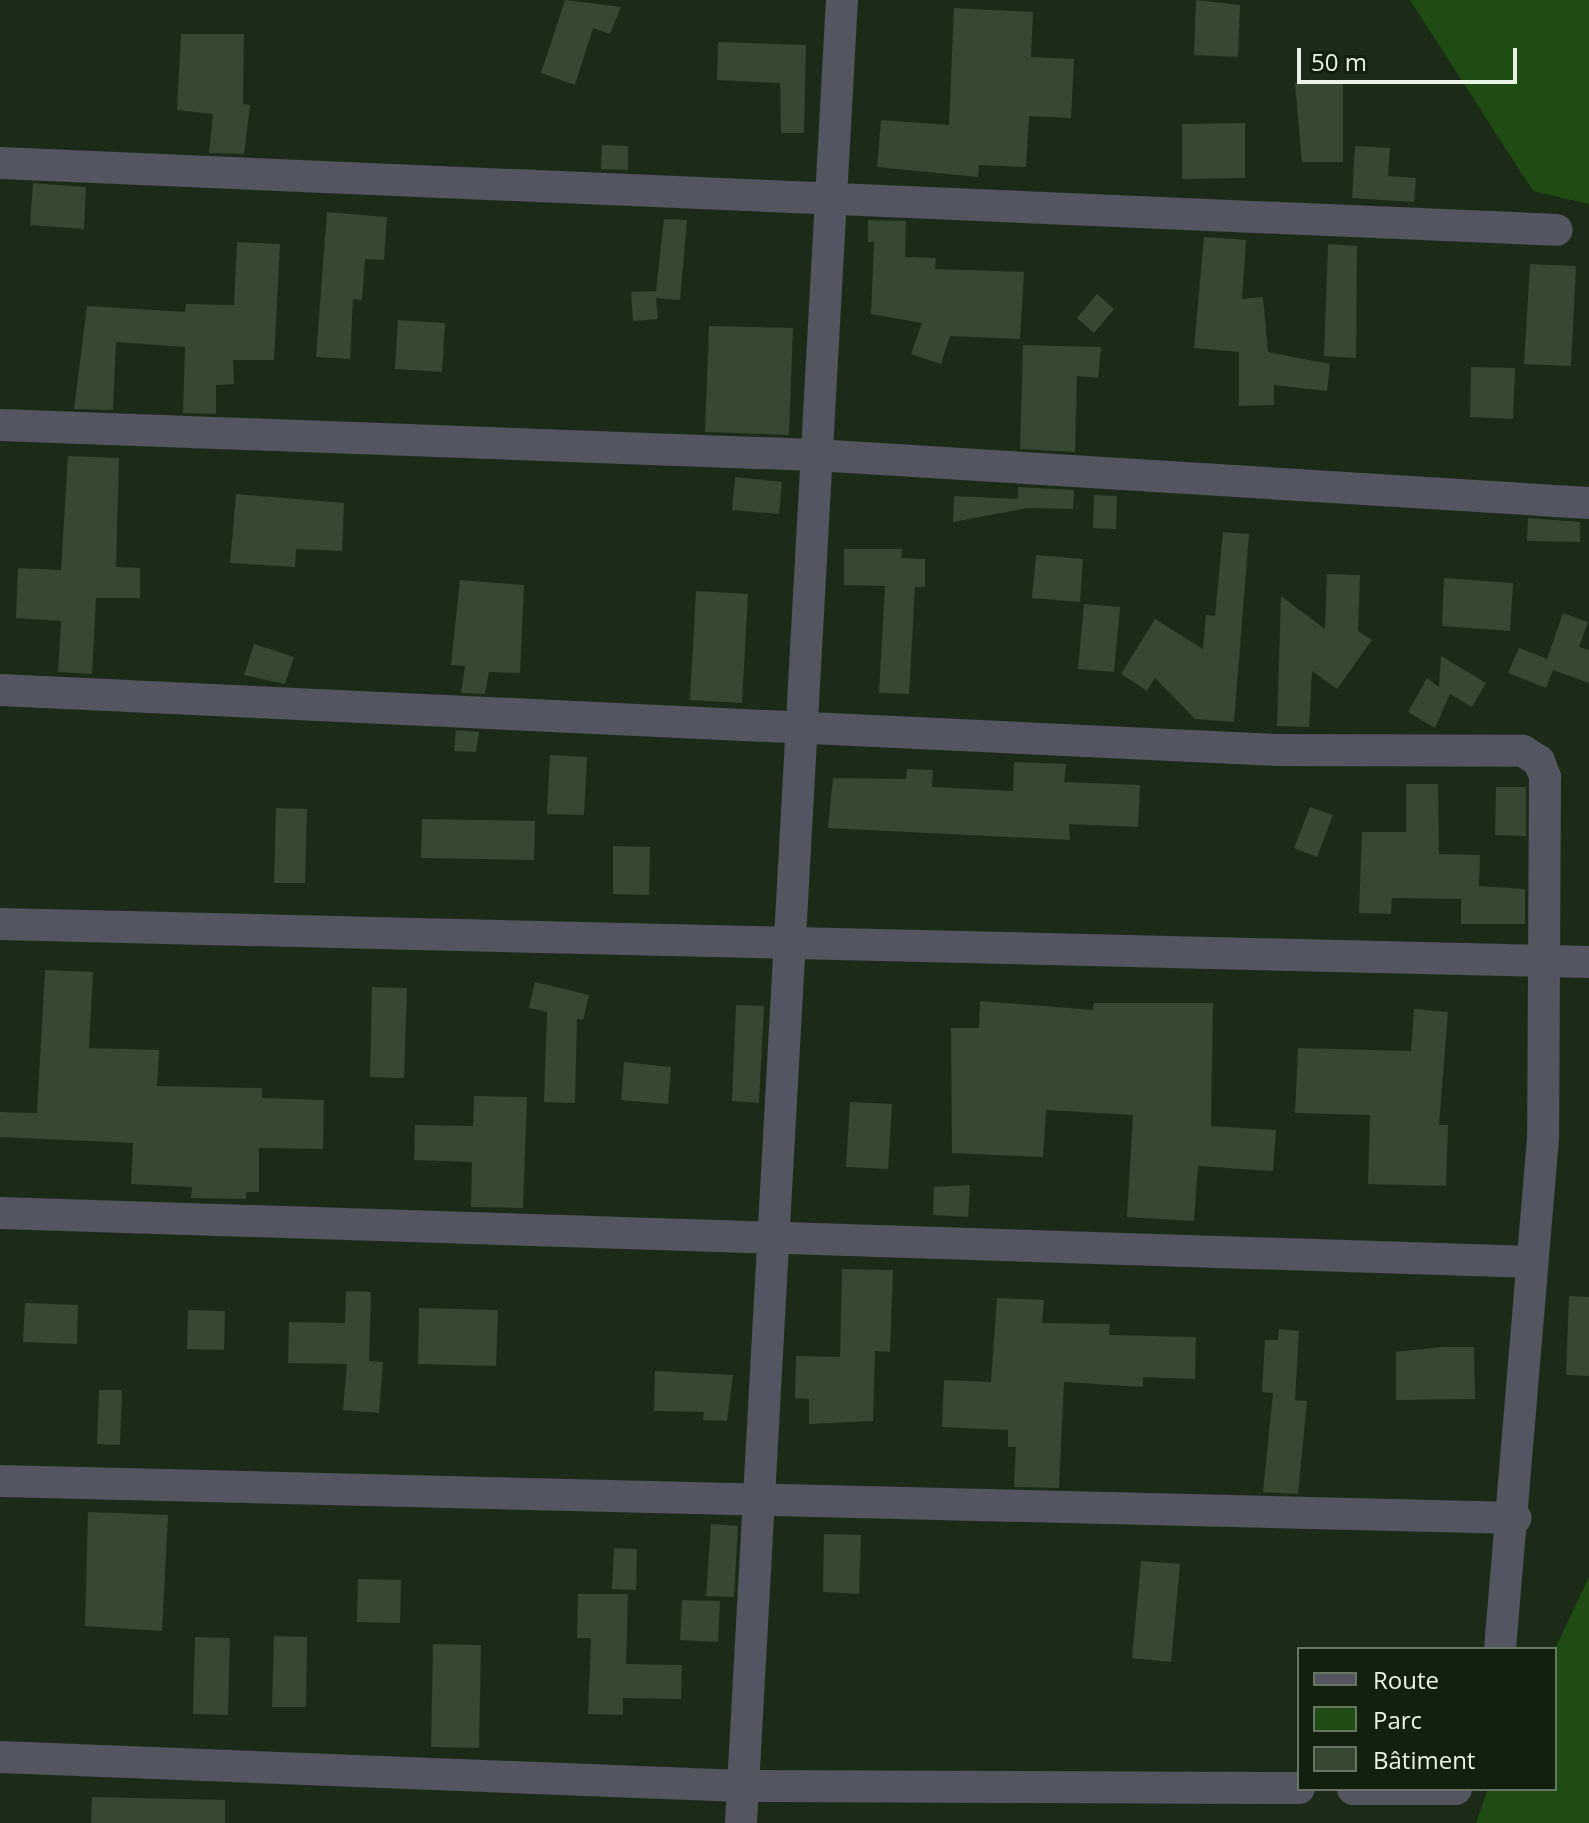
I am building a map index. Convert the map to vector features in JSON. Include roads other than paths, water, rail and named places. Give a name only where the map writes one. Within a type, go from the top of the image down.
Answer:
[{"type":"street","points":[[741,1823],[741,1786],[763,1501],[786,941],[802,723],[842,0]]},
{"type":"street","points":[[0,163],[833,195],[1557,230]]},
{"type":"street","points":[[0,425],[816,455],[1589,503]]},
{"type":"street","points":[[0,690],[802,723],[1278,750],[1523,751],[1539,761],[1545,777],[1549,861],[1541,962],[1543,1138],[1530,1262],[1516,1518],[1500,1647]]},
{"type":"street","points":[[0,924],[228,934],[786,941],[1589,962]]},
{"type":"street","points":[[0,1213],[1530,1262]]},
{"type":"street","points":[[0,1481],[1516,1518]]},
{"type":"street","points":[[0,1757],[741,1786],[1297,1788]]}]
